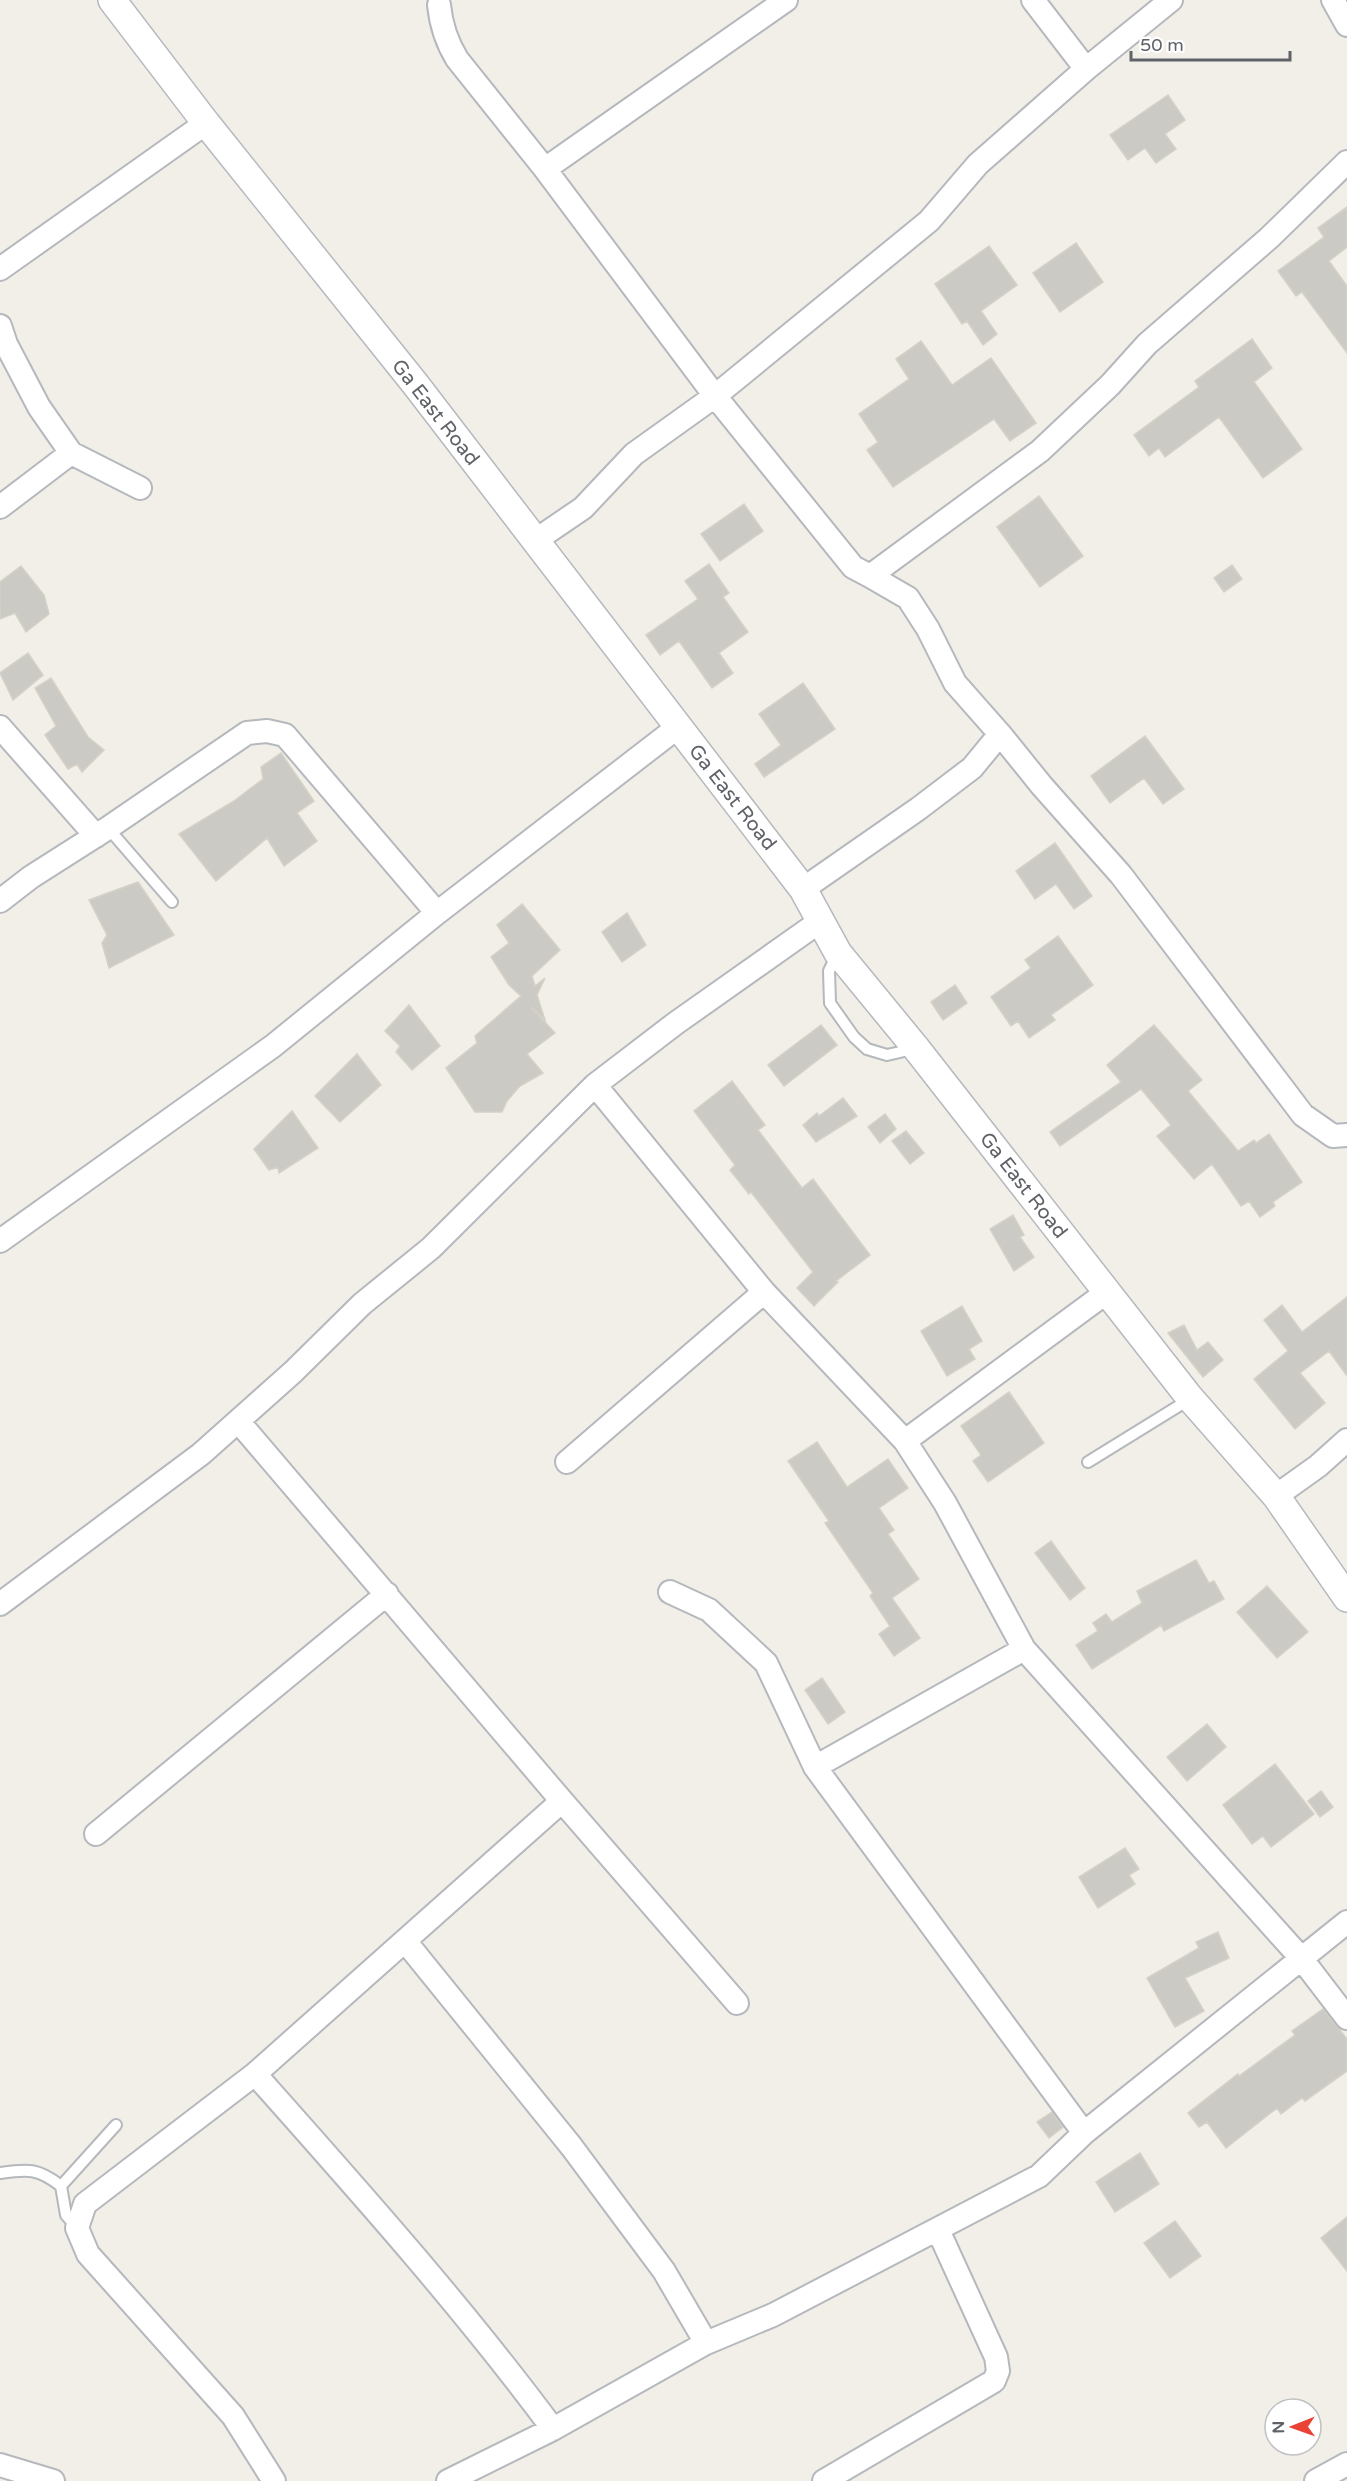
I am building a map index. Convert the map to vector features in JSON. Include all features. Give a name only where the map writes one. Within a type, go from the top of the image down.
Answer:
[{"type":"street","name":"Ga East Road","points":[[112,0],[206,123],[409,376],[803,889],[838,953],[916,1048],[1190,1398],[1276,1496],[1347,1598]]},
{"type":"street","points":[[545,169],[786,0]]},
{"type":"street","points":[[1033,0],[1086,69]]},
{"type":"street","points":[[536,540],[583,508],[634,454],[715,396],[929,221],[978,165],[1086,69],[1171,0]]},
{"type":"street","points":[[1333,0],[1347,25]]},
{"type":"street","points":[[440,2],[442,27],[447,43],[457,59],[545,169],[715,396],[854,567],[908,598],[928,629],[956,682],[1042,786],[1121,875],[1303,1114],[1333,1136],[1347,1135]]},
{"type":"street","points":[[0,269],[206,123]]},
{"type":"street","points":[[870,576],[1040,451],[1110,385],[1148,344],[1269,238],[1347,162]]},
{"type":"street","points":[[0,326],[6,344],[39,407],[70,453],[140,488]]},
{"type":"street","points":[[0,507],[70,453]]},
{"type":"street","points":[[0,727],[102,832]]},
{"type":"street","points":[[0,1241],[273,1046],[437,914],[678,727]]},
{"type":"street","points":[[0,901],[31,877],[102,832],[247,733],[267,731],[285,735],[437,914]]},
{"type":"street","points":[[803,889],[918,809],[972,768],[1000,734]]},
{"type":"street","points":[[0,1604],[201,1454],[293,1372],[363,1304],[431,1248],[595,1085],[676,1023],[819,922]]},
{"type":"street","points":[[595,1085],[764,1292],[905,1441],[945,1503],[1024,1649],[1301,1958],[1347,2018]]},
{"type":"street","points":[[567,1462],[764,1292]]},
{"type":"street","points":[[905,1441],[1107,1292]]},
{"type":"street","points":[[238,1421],[737,2003]]},
{"type":"street","points":[[1276,1496],[1318,1466],[1347,1440]]},
{"type":"street","points":[[670,1592],[709,1610],[766,1663],[814,1767],[1084,2133]]},
{"type":"street","points":[[96,1834],[387,1594]]},
{"type":"street","points":[[814,1767],[1024,1649]]},
{"type":"street","points":[[274,2481],[233,2416],[88,2254],[77,2228],[85,2204],[255,2074],[562,1801]]},
{"type":"street","points":[[448,2481],[553,2428],[706,2343],[773,2315],[1039,2176],[1084,2133],[1141,2090],[1347,1922]]},
{"type":"street","points":[[405,1941],[604,2190],[664,2271],[706,2343]]},
{"type":"street","points":[[255,2074],[411,2250],[494,2351],[553,2428]]},
{"type":"street","points":[[824,2481],[994,2381],[998,2371],[996,2357],[938,2230]]},
{"type":"street","points":[[1316,2481],[1347,2464]]},
{"type":"street","points":[[0,2465],[53,2481]]},
{"type":"lane","points":[[102,832],[172,902]]},
{"type":"lane","points":[[838,953],[829,971],[830,1003],[854,1037],[867,1049],[887,1055],[916,1048]]},
{"type":"lane","points":[[1088,1462],[1190,1398]]},
{"type":"lane","points":[[61,2186],[116,2125]]},
{"type":"lane","points":[[0,2173],[33,2170],[47,2175],[61,2186],[66,2215],[77,2228]]},
{"type":"building","points":[[1168,95],[1185,120],[1165,134],[1176,149],[1156,163],[1145,148],[1128,160],[1110,135]]},
{"type":"building","points":[[1347,207],[1347,247],[1329,261],[1347,286],[1347,353],[1302,292],[1296,296],[1278,271],[1324,237],[1318,228]]},
{"type":"building","points":[[1076,243],[1103,282],[1060,312],[1033,273]]},
{"type":"building","points":[[989,246],[1017,285],[981,311],[997,334],[983,345],[967,321],[962,324],[935,284]]},
{"type":"building","points":[[1252,339],[1272,368],[1254,382],[1302,449],[1263,478],[1219,417],[1165,457],[1159,448],[1149,456],[1134,435],[1199,387],[1195,381]]},
{"type":"building","points":[[921,341],[952,385],[991,358],[1036,423],[1010,441],[994,419],[893,487],[867,450],[878,442],[859,414],[909,379],[896,359]]},
{"type":"building","points":[[1039,496],[1083,556],[1040,587],[997,527]]},
{"type":"building","points":[[744,504],[763,531],[720,561],[701,534]]},
{"type":"building","points":[[709,564],[729,593],[723,597],[748,632],[719,653],[733,673],[712,688],[679,641],[660,655],[646,635],[698,599],[685,581]]},
{"type":"building","points":[[1232,565],[1242,579],[1224,592],[1214,578]]},
{"type":"building","points":[[21,566],[44,595],[49,614],[26,632],[15,613],[0,619],[0,582]]},
{"type":"building","points":[[28,653],[43,675],[13,700],[0,673]]},
{"type":"building","points":[[51,678],[88,737],[104,750],[82,772],[77,764],[68,769],[45,735],[56,726],[35,688]]},
{"type":"building","points":[[803,683],[835,729],[764,777],[755,764],[781,745],[759,714]]},
{"type":"building","points":[[1145,736],[1184,789],[1163,804],[1144,778],[1110,803],[1091,776]]},
{"type":"building","points":[[281,753],[314,801],[297,813],[317,841],[284,866],[267,838],[216,881],[179,834],[234,801],[263,779],[261,767]]},
{"type":"building","points":[[1055,843],[1092,896],[1074,909],[1056,884],[1035,899],[1016,871]]},
{"type":"building","points":[[138,882],[174,935],[109,968],[102,943],[107,935],[89,900]]},
{"type":"building","points":[[522,904],[560,950],[532,976],[535,986],[545,978],[537,995],[545,1020],[531,1007],[555,1033],[527,1054],[543,1073],[520,1086],[507,1101],[502,1112],[475,1112],[446,1068],[477,1043],[475,1036],[521,996],[509,985],[491,957],[509,943],[497,925]]},
{"type":"building","points":[[627,913],[646,945],[622,962],[602,932]]},
{"type":"building","points":[[1058,936],[1093,985],[1051,1015],[1055,1020],[1029,1038],[1018,1021],[1011,1026],[991,997],[1031,968],[1025,960]]},
{"type":"building","points":[[955,985],[967,1003],[943,1020],[931,1002]]},
{"type":"building","points":[[409,1005],[440,1046],[412,1070],[396,1052],[400,1046],[385,1031]]},
{"type":"building","points":[[821,1025],[837,1045],[784,1086],[768,1065]]},
{"type":"building","points":[[1154,1025],[1202,1080],[1188,1091],[1238,1151],[1254,1140],[1256,1143],[1269,1134],[1302,1182],[1273,1202],[1275,1206],[1260,1217],[1249,1201],[1241,1206],[1212,1164],[1194,1179],[1157,1136],[1171,1125],[1141,1089],[1060,1146],[1050,1132],[1121,1082],[1107,1065]]},
{"type":"building","points":[[357,1054],[381,1085],[340,1122],[315,1096]]},
{"type":"building","points":[[732,1081],[765,1125],[758,1130],[802,1188],[813,1179],[870,1255],[836,1281],[838,1282],[814,1306],[797,1288],[813,1272],[751,1192],[749,1194],[730,1170],[735,1165],[694,1111]]},
{"type":"building","points":[[843,1098],[857,1116],[816,1142],[803,1125],[817,1113],[819,1116]]},
{"type":"building","points":[[292,1111],[318,1148],[279,1173],[278,1167],[269,1170],[254,1149]]},
{"type":"building","points":[[885,1114],[896,1129],[880,1143],[868,1127]]},
{"type":"building","points":[[906,1131],[924,1153],[910,1164],[892,1141]]},
{"type":"building","points":[[1013,1215],[1024,1235],[1020,1237],[1034,1257],[1014,1271],[990,1229]]},
{"type":"building","points":[[1347,1297],[1347,1376],[1329,1351],[1300,1373],[1325,1403],[1295,1429],[1254,1379],[1288,1351],[1264,1320],[1282,1305],[1302,1332]]},
{"type":"building","points":[[962,1306],[982,1341],[969,1349],[975,1359],[947,1376],[921,1331]]},
{"type":"building","points":[[1184,1325],[1197,1350],[1208,1342],[1223,1360],[1203,1377],[1168,1333]]},
{"type":"building","points":[[1009,1392],[1044,1443],[988,1482],[973,1461],[981,1455],[961,1426]]},
{"type":"building","points":[[817,1442],[847,1487],[888,1459],[908,1488],[879,1508],[894,1530],[888,1534],[919,1579],[892,1598],[920,1638],[894,1656],[879,1634],[890,1626],[870,1596],[873,1593],[825,1523],[829,1521],[788,1461]]},
{"type":"building","points":[[1051,1541],[1085,1588],[1070,1600],[1035,1553]]},
{"type":"building","points":[[1196,1560],[1209,1583],[1214,1581],[1224,1599],[1164,1631],[1161,1625],[1092,1669],[1076,1645],[1098,1631],[1093,1623],[1106,1614],[1112,1622],[1142,1603],[1137,1591]]},
{"type":"building","points":[[1267,1586],[1308,1632],[1277,1658],[1237,1612]]},
{"type":"building","points":[[822,1678],[845,1712],[828,1724],[805,1690]]},
{"type":"building","points":[[1207,1724],[1226,1747],[1187,1781],[1167,1757]]},
{"type":"building","points":[[1275,1764],[1314,1814],[1271,1847],[1263,1836],[1252,1844],[1223,1805]]},
{"type":"building","points":[[1321,1791],[1333,1807],[1320,1817],[1308,1801]]},
{"type":"building","points":[[1125,1848],[1139,1869],[1129,1875],[1135,1884],[1098,1908],[1079,1877]]},
{"type":"building","points":[[1218,1932],[1229,1958],[1185,1978],[1204,2011],[1175,2027],[1147,1978],[1199,1948],[1196,1942]]},
{"type":"building","points":[[1323,2009],[1347,2039],[1347,2071],[1305,2101],[1302,2098],[1281,2114],[1277,2108],[1226,2148],[1207,2122],[1199,2127],[1188,2113],[1238,2074],[1239,2076],[1295,2035],[1292,2031]]},
{"type":"building","points":[[1052,2112],[1063,2127],[1049,2138],[1037,2122]]},
{"type":"building","points":[[1140,2153],[1159,2184],[1115,2212],[1096,2182]]},
{"type":"building","points":[[1347,2217],[1347,2271],[1321,2238]]},
{"type":"building","points":[[1175,2221],[1201,2256],[1170,2278],[1144,2243]]}]
